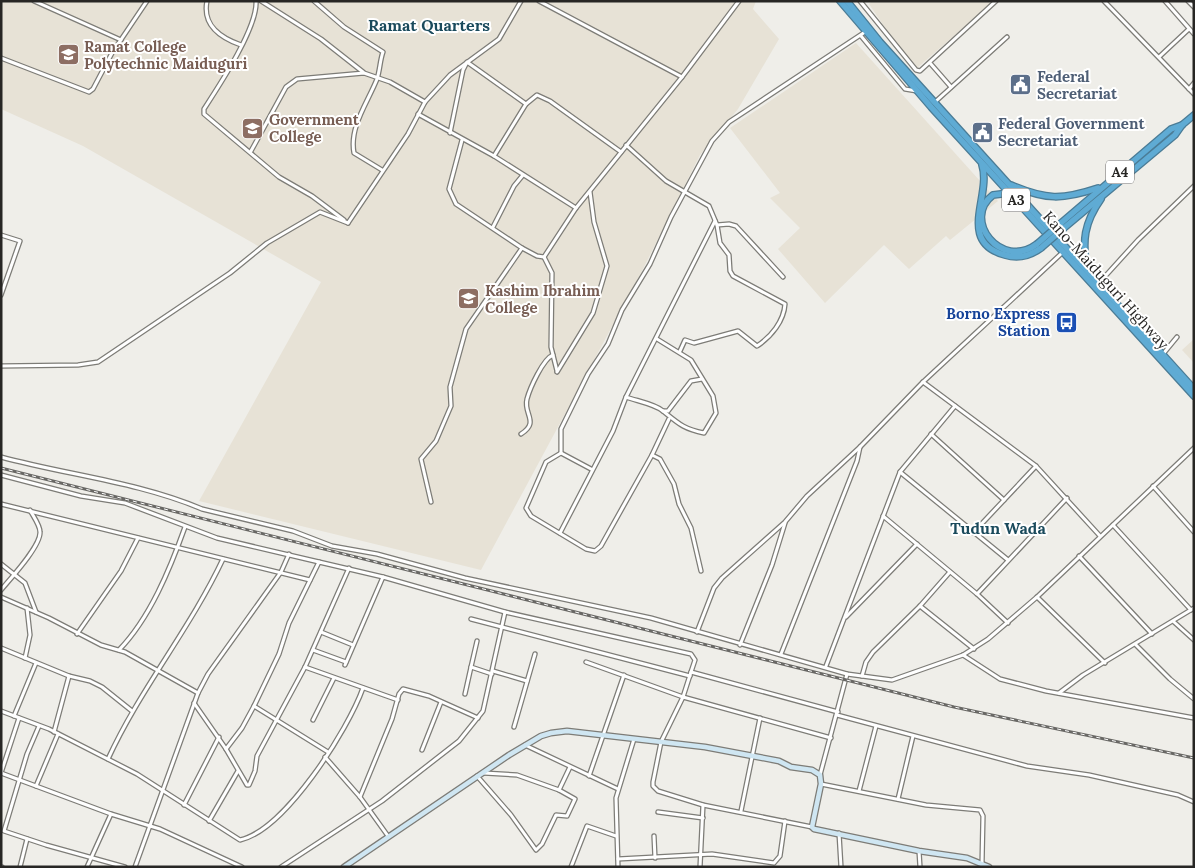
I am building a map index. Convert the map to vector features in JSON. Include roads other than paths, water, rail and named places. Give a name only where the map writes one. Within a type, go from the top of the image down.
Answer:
[{"type":"highway","name":"Kano-Maiduguri Highway","points":[[840,1],[863,34],[917,92],[933,104],[1008,184],[1194,389]]},
{"type":"highway","name":"Kano-Maiduguri Highway","points":[[848,1],[982,163],[1194,396]]},
{"type":"highway","name":"A4","points":[[982,163],[985,184],[977,219],[980,232],[986,243],[996,252],[1011,257],[1025,256],[1105,189],[1171,129],[1182,125],[1194,115]]},
{"type":"highway","points":[[1008,184],[1042,197],[1057,198],[1071,197],[1105,189]]},
{"type":"highway","points":[[1088,272],[1083,242],[1084,232],[1105,189]]},
{"type":"highway","name":"A4","points":[[1009,193],[993,195],[985,204],[982,219],[985,232],[998,247],[1008,251],[1026,250],[1039,246]]},
{"type":"street","points":[[34,1],[121,40]]},
{"type":"street","points":[[1,58],[89,92],[93,89],[121,40],[147,1]]},
{"type":"street","points":[[206,1],[205,8],[212,29],[224,39],[241,45]]},
{"type":"street","points":[[256,1],[257,11],[241,45],[204,109],[204,114],[251,151],[279,177],[312,196],[348,223]]},
{"type":"street","points":[[261,1],[321,39],[364,73]]},
{"type":"street","points":[[314,1],[344,27],[383,52],[378,76],[356,128],[352,144],[354,153],[382,170]]},
{"type":"street","points":[[348,223],[408,134],[425,102],[450,75],[499,39],[521,1]]},
{"type":"street","points":[[539,1],[682,77]]},
{"type":"street","points":[[544,257],[576,208],[682,77],[738,1]]},
{"type":"street","points":[[860,1],[916,70],[920,72],[996,1]]},
{"type":"street","points":[[1104,1],[1194,94]]},
{"type":"street","points":[[1165,1],[1194,34]]},
{"type":"street","points":[[1188,1],[1194,7]]},
{"type":"street","points":[[1159,57],[1190,29]]},
{"type":"street","points":[[561,453],[561,428],[588,374],[608,344],[622,310],[650,264],[684,192],[712,141],[730,122],[863,34]]},
{"type":"street","points":[[933,104],[1007,37]]},
{"type":"street","points":[[467,62],[526,104]]},
{"type":"street","points":[[450,133],[463,70],[467,62]]},
{"type":"street","points":[[930,63],[951,87]]},
{"type":"street","points":[[251,151],[289,84],[297,79],[364,73],[378,76],[425,102]]},
{"type":"street","points":[[1189,89],[1194,83]]},
{"type":"street","points":[[494,156],[526,104],[537,95],[550,101],[620,152]]},
{"type":"street","points":[[418,114],[494,156],[576,208]]},
{"type":"street","points":[[462,140],[449,189],[456,204],[522,248],[537,256],[544,257]]},
{"type":"street","points":[[626,145],[666,181],[709,206],[717,225],[720,244],[729,255],[730,272],[733,276],[785,304],[785,310],[771,335],[758,346],[738,331],[694,343],[685,340],[680,351]]},
{"type":"street","points":[[493,227],[514,186],[523,175]]},
{"type":"street","points":[[1099,284],[1138,240],[1194,186]]},
{"type":"street","points":[[544,257],[552,273],[550,326],[553,355],[558,372],[593,313],[607,266],[594,222],[590,192]]},
{"type":"street","points":[[1,366],[78,365],[98,362],[230,273],[267,243],[304,220],[320,212],[348,223]]},
{"type":"street","points":[[560,533],[591,469],[613,432],[626,397],[657,339],[715,220]]},
{"type":"street","points":[[717,225],[736,226],[783,277]]},
{"type":"street","points":[[1,235],[20,241],[1,295]]},
{"type":"street","points":[[431,502],[421,459],[436,441],[451,406],[450,387],[466,329],[522,248]]},
{"type":"street","points":[[697,632],[714,588],[737,564],[785,522],[807,496],[860,447],[923,382],[1063,252]]},
{"type":"street","points":[[1163,354],[1177,337]]},
{"type":"street","points":[[657,339],[670,348],[680,351],[691,360],[713,396],[716,407],[708,430],[704,433],[669,419],[663,411]]},
{"type":"street","points":[[521,434],[527,430],[530,423],[526,400],[540,371],[549,357],[553,355]]},
{"type":"street","points":[[626,397],[668,412],[691,381],[702,379]]},
{"type":"street","points":[[923,382],[1036,466],[1100,536]]},
{"type":"street","points":[[826,666],[900,472],[955,406]]},
{"type":"street","points":[[561,453],[546,462],[526,508],[531,516],[586,548],[595,551],[600,546],[652,455],[669,419]]},
{"type":"street","points":[[931,434],[1004,500]]},
{"type":"street","points":[[781,654],[857,461],[860,447]]},
{"type":"street","points":[[1,457],[113,483],[202,509],[293,531],[332,546],[377,554],[488,584],[651,618],[740,645],[826,666],[847,674],[892,680],[963,655],[1008,623],[1194,448]]},
{"type":"street","points":[[561,453],[591,469]]},
{"type":"street","points":[[652,455],[660,459],[674,484],[679,504],[691,528],[701,571]]},
{"type":"street","points":[[973,533],[1036,466]]},
{"type":"street","points":[[900,472],[1008,560]]},
{"type":"street","points":[[1,475],[80,496],[125,503],[217,538],[349,568],[505,612],[691,654],[695,660],[682,697],[661,742],[653,786],[673,797],[703,805],[741,811],[818,830],[982,863],[989,867]]},
{"type":"street","points":[[1152,486],[1194,532]]},
{"type":"street","points":[[977,594],[1067,498]]},
{"type":"street","points":[[1,504],[310,580]]},
{"type":"street","points":[[1,590],[40,536],[40,531],[30,510]]},
{"type":"street","points":[[883,516],[977,594],[1008,623]]},
{"type":"street","points":[[740,645],[772,565],[785,522]]},
{"type":"street","points":[[1059,693],[1192,609],[1112,525]]},
{"type":"street","points":[[119,650],[128,641],[147,611],[178,548],[186,527]]},
{"type":"street","points":[[77,634],[121,571],[138,538]]},
{"type":"street","points":[[844,619],[917,544]]},
{"type":"street","points":[[134,867],[198,693],[208,674],[280,572],[289,554]]},
{"type":"street","points":[[1079,556],[1152,634]]},
{"type":"street","points":[[108,759],[132,711],[159,671],[212,583],[223,559]]},
{"type":"street","points":[[226,749],[242,728],[254,706],[278,654],[289,622],[319,562]]},
{"type":"street","points":[[1,564],[25,583],[36,612]]},
{"type":"street","points":[[194,702],[226,749],[247,785],[249,785],[255,771],[257,756],[306,667],[349,568]]},
{"type":"street","points":[[862,676],[866,662],[873,652],[920,606],[949,572]]},
{"type":"street","points":[[313,650],[345,663],[383,577]]},
{"type":"street","points":[[1,597],[36,612],[77,634],[119,650],[198,693]]},
{"type":"street","points":[[1037,597],[1105,663]]},
{"type":"street","points":[[920,606],[974,649]]},
{"type":"street","points":[[25,658],[30,635],[27,608]]},
{"type":"street","points":[[281,867],[369,810],[460,740],[484,710],[505,612]]},
{"type":"street","points":[[471,619],[838,713],[876,726],[1027,766],[1089,774],[1178,795],[1194,802]]},
{"type":"street","points":[[1174,622],[1194,640]]},
{"type":"street","points":[[321,632],[353,645]]},
{"type":"street","points":[[465,694],[477,641]]},
{"type":"street","points":[[1136,645],[1170,679],[1194,699]]},
{"type":"street","points":[[1,648],[69,676],[90,681],[102,687],[132,711]]},
{"type":"street","points":[[514,727],[535,654]]},
{"type":"street","points":[[963,655],[1000,679],[1059,693],[1194,718]]},
{"type":"street","points":[[586,662],[682,697],[831,738]]},
{"type":"street","points":[[14,716],[36,663]]},
{"type":"street","points":[[306,667],[398,700]]},
{"type":"street","points":[[471,667],[527,681]]},
{"type":"street","points":[[812,827],[822,784],[820,775],[847,674]]},
{"type":"street","points":[[589,776],[624,675]]},
{"type":"street","points":[[54,732],[69,676]]},
{"type":"street","points":[[313,720],[334,678]]},
{"type":"street","points":[[1,711],[54,732],[108,759],[162,790],[240,840],[265,827],[287,809],[325,757],[353,711],[363,688]]},
{"type":"street","points":[[360,796],[403,689],[441,702],[478,718]]},
{"type":"street","points":[[422,750],[441,702]]},
{"type":"street","points":[[254,706],[328,752]]},
{"type":"street","points":[[19,718],[1,773],[111,814],[150,826],[242,867]]},
{"type":"street","points":[[741,811],[760,718]]},
{"type":"street","points":[[39,726],[3,829],[8,833],[27,839],[92,856],[125,867]]},
{"type":"street","points":[[859,792],[876,726]]},
{"type":"street","points":[[344,867],[482,772],[541,736],[567,731],[603,737],[661,742],[751,755],[779,761],[791,767],[812,770],[820,775]]},
{"type":"street","points":[[36,786],[58,734]]},
{"type":"street","points":[[898,799],[913,736]]},
{"type":"street","points":[[184,805],[218,737]]},
{"type":"street","points":[[618,867],[616,798],[634,739]]},
{"type":"street","points":[[524,745],[618,789]]},
{"type":"street","points":[[325,757],[360,796],[388,836]]},
{"type":"street","points":[[559,790],[570,767]]},
{"type":"street","points":[[209,821],[238,771]]},
{"type":"street","points":[[477,776],[511,815],[536,850],[542,844],[556,816],[566,816],[575,799],[559,790],[517,775],[491,775],[482,772]]},
{"type":"street","points":[[822,784],[926,805],[980,810],[983,816],[982,863]]},
{"type":"street","points":[[700,867],[703,805]]},
{"type":"street","points":[[658,812],[702,818]]},
{"type":"street","points":[[87,867],[111,814]]},
{"type":"street","points":[[618,859],[700,854],[774,863],[780,856],[785,821]]},
{"type":"street","points":[[570,867],[587,826],[616,836]]},
{"type":"street","points":[[839,833],[841,867]]},
{"type":"street","points":[[654,836],[655,858]]},
{"type":"street","points":[[20,867],[27,839]]},
{"type":"street","points":[[919,851],[920,867]]},
{"type":"railway","points":[[1,468],[954,707],[1194,758]]},
{"type":"place","name":"Ramat College Polytechnic Maiduguri","points":[[68,55]]},
{"type":"place","name":"Federal Secretariat","points":[[1021,85]]},
{"type":"place","name":"Government College","points":[[253,128]]},
{"type":"place","name":"Federal Government Secretariat","points":[[982,132]]},
{"type":"place","name":"Kashim Ibrahim College","points":[[469,299]]},
{"type":"place","name":"Borno Express Station","points":[[1066,322]]},
{"type":"district","name":"Ramat Quarters","points":[[429,25]]},
{"type":"district","name":"Tudun Wada","points":[[998,528]]}]
